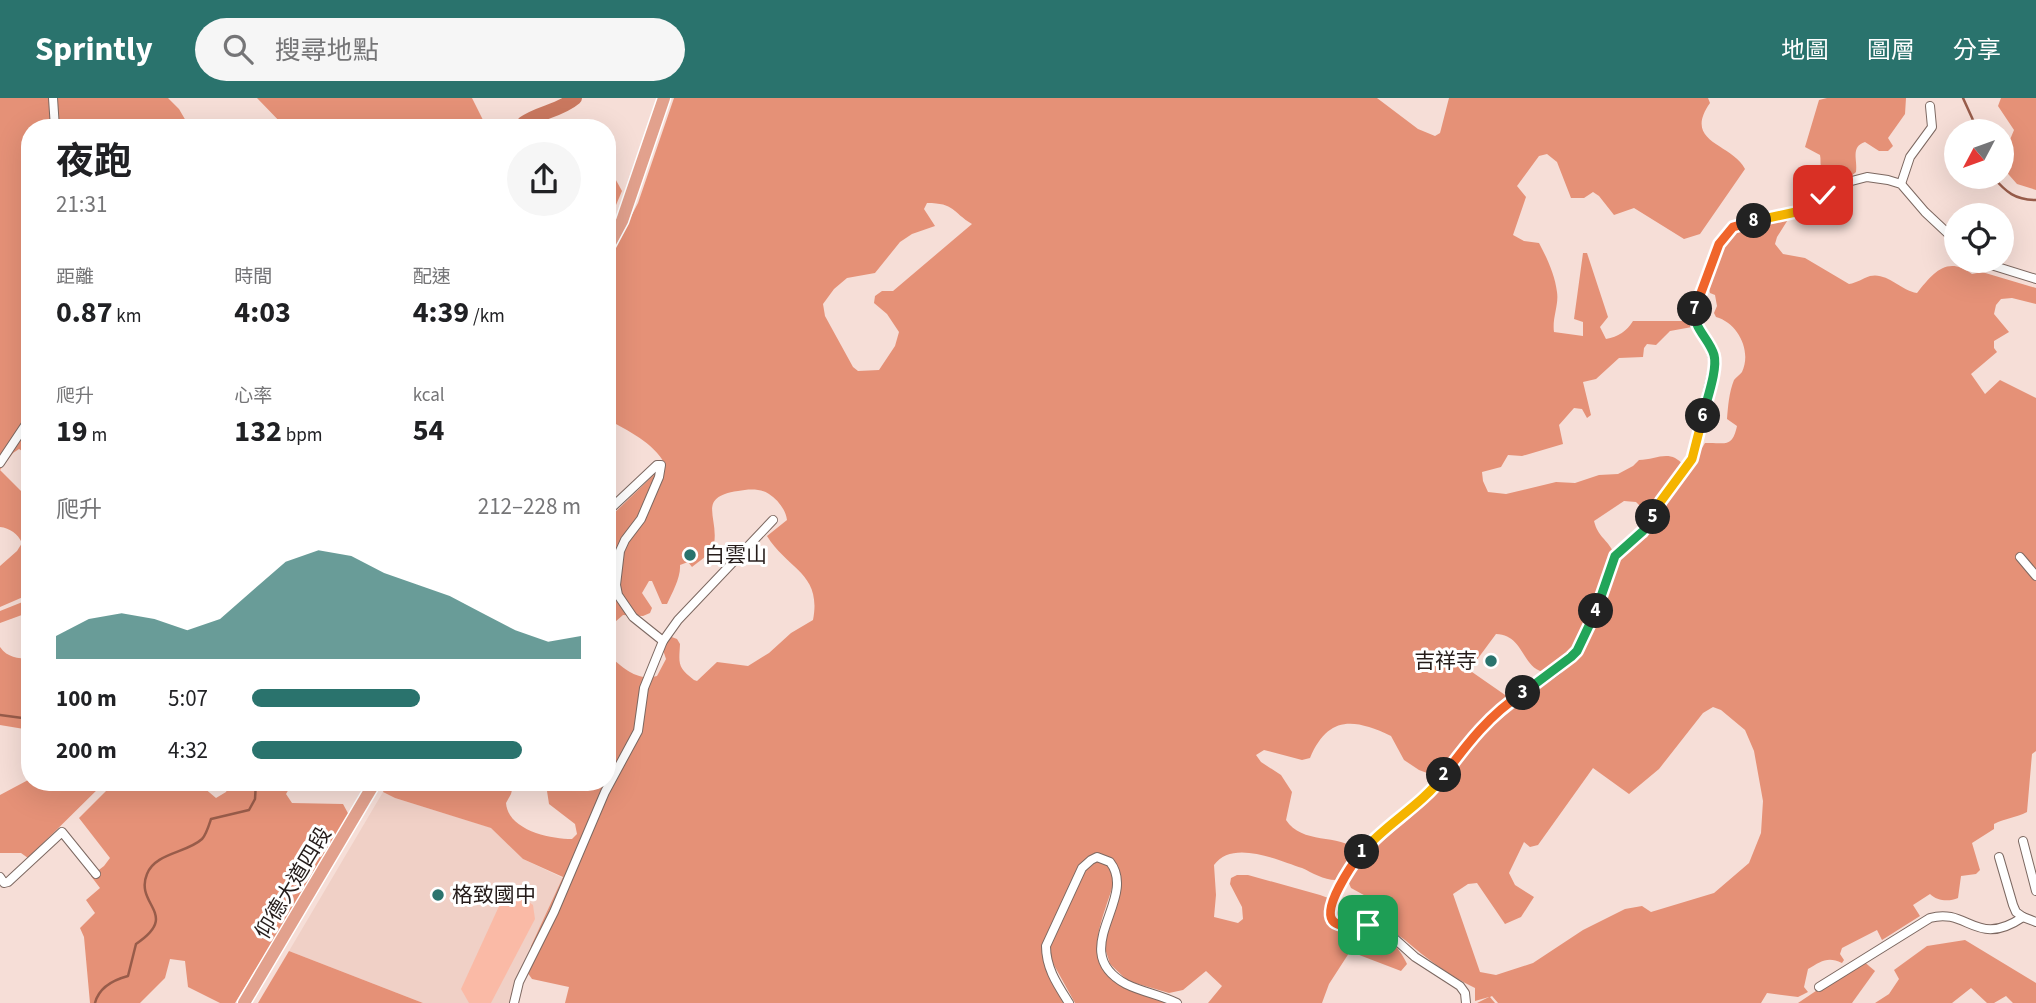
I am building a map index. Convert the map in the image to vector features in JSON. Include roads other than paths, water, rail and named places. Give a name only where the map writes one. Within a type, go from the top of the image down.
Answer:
[{"type":"main road","points":[[616,232],[664,98]]},
{"type":"main road","name":"仰德大道四段","points":[[244,1003],[370,791]]},
{"type":"street","points":[[53,98],[54,119]]},
{"type":"street","points":[[1901,184],[1909,158],[1931,127],[1930,107]]},
{"type":"street","points":[[1466,1003],[1465,993],[1460,986],[1415,957],[1386,930],[1368,925],[1338,924],[1332,919],[1331,908],[1351,865],[1371,841],[1433,789],[1469,741],[1496,713],[1565,663],[1577,651],[1591,623],[1615,556],[1643,531],[1692,459],[1714,365],[1714,356],[1697,325],[1695,305],[1719,244],[1733,227],[1796,212],[1844,183],[1867,177],[1901,184],[1944,230]]},
{"type":"street","points":[[2014,271],[2036,279]]},
{"type":"street","points":[[0,463],[21,432]]},
{"type":"street","points":[[616,504],[657,465],[661,465],[659,477],[641,519],[620,551],[616,585],[618,595],[633,617],[663,642]]},
{"type":"street","points":[[616,772],[638,731],[643,688],[663,642],[678,620],[773,520]]},
{"type":"street","points":[[2021,557],[2036,576]]},
{"type":"street","points":[[514,1003],[519,982],[554,912],[606,791]]},
{"type":"street","points":[[0,877],[4,883],[8,882],[62,832],[96,874]]},
{"type":"street","points":[[2023,841],[2036,891]]},
{"type":"street","points":[[1069,1003],[1052,975],[1046,958],[1046,946],[1082,868],[1091,860],[1101,857],[1114,867],[1117,882],[1101,947],[1103,961],[1126,984],[1177,1003]]},
{"type":"street","points":[[1999,857],[2016,912],[2036,922]]},
{"type":"street","points":[[1819,987],[1930,918],[1941,915],[1952,917],[1979,930],[2007,929],[2023,917]]},
{"type":"waterway","points":[[530,119],[563,106],[575,98]]},
{"type":"waterway","points":[[1963,98],[1973,119]]},
{"type":"waterway","points":[[2005,189],[2022,199],[2036,200]]},
{"type":"waterway","points":[[0,715],[21,718]]},
{"type":"waterway","points":[[95,1003],[107,985],[128,976],[136,944],[149,934],[155,925],[156,917],[145,885],[151,867],[164,857],[196,844],[202,839],[211,819],[249,810],[255,799],[255,791]]},
{"type":"place","name":"白雲山","points":[[690,555]]},
{"type":"place","name":"吉祥寺","points":[[1491,661]]},
{"type":"place","name":"格致國中","points":[[438,895]]}]
